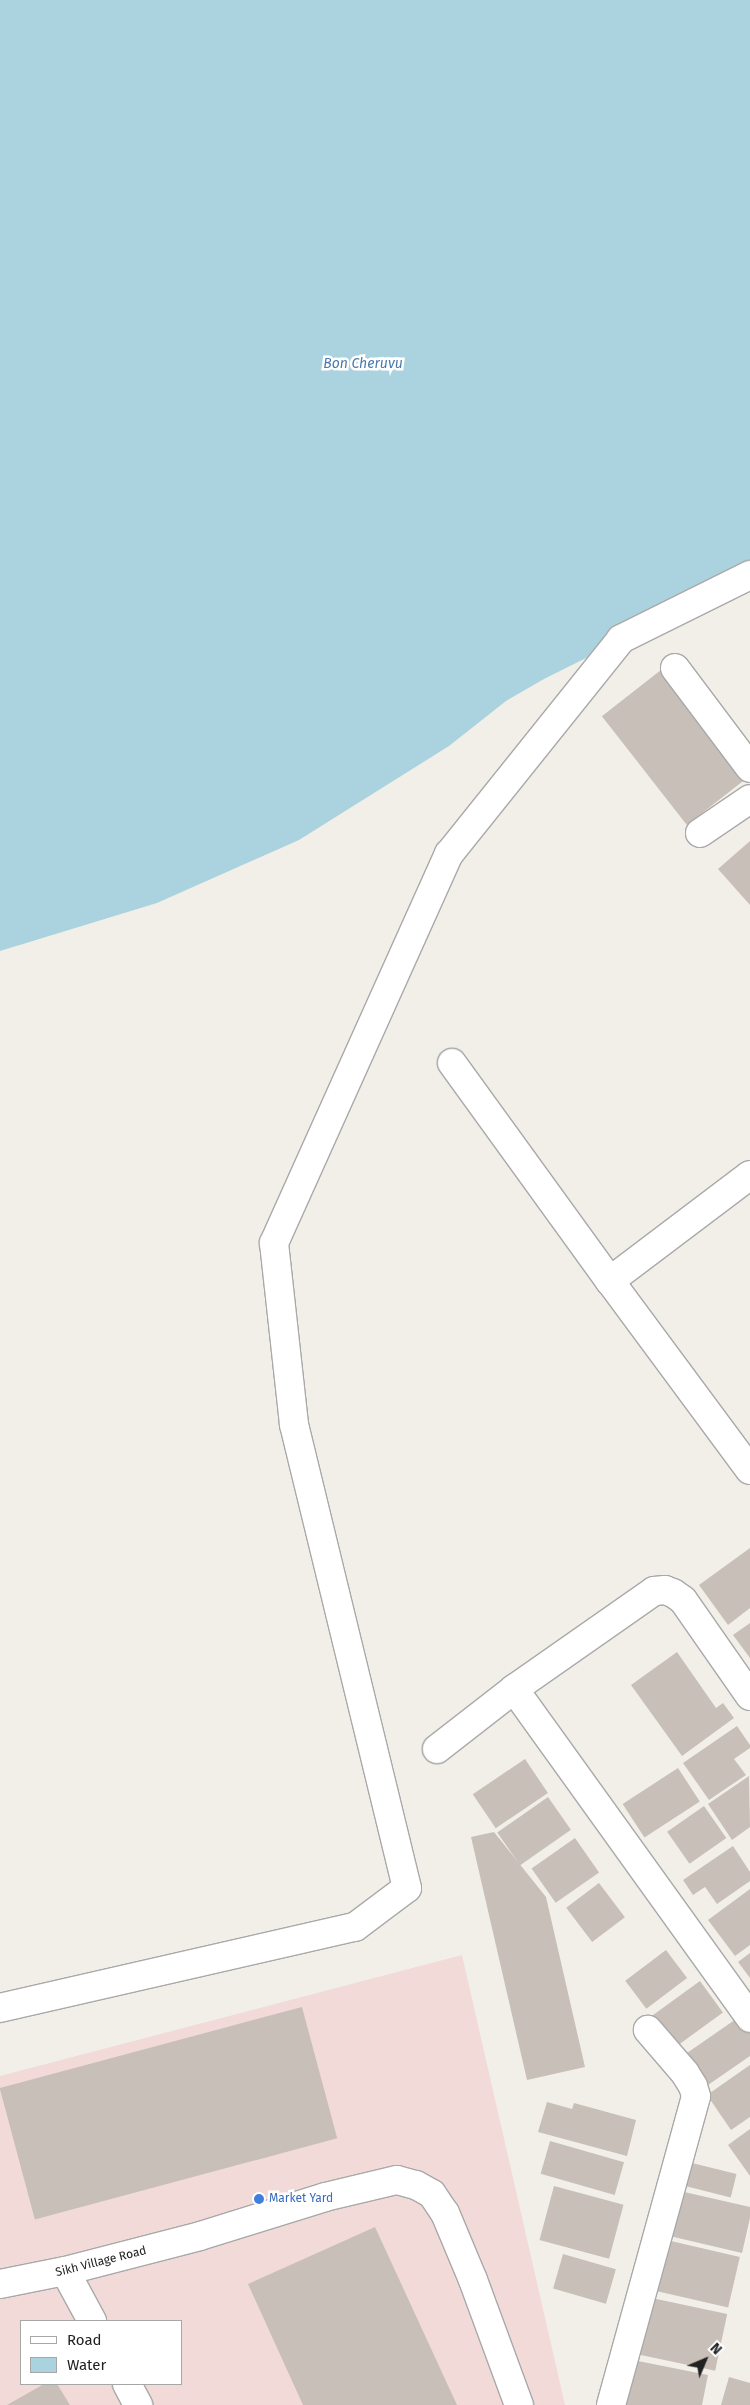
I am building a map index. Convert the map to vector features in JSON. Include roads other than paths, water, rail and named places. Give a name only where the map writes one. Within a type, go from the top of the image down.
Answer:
[{"type":"street","points":[[0,2008],[355,1927],[407,1888],[294,1424],[274,1243],[449,854],[621,639],[750,575]]},
{"type":"street","points":[[675,668],[750,768]]},
{"type":"street","points":[[700,833],[750,799]]},
{"type":"street","points":[[452,1063],[750,1470]]},
{"type":"street","points":[[610,1281],[750,1175]]},
{"type":"street","points":[[438,1749],[514,1689],[654,1591],[665,1590],[673,1592],[682,1600],[750,1696]]},
{"type":"street","points":[[514,1689],[750,2018]]},
{"type":"street","points":[[611,2405],[696,2096],[693,2086],[685,2074],[648,2030]]},
{"type":"street","name":"Sikh Village Road","points":[[0,2284],[65,2272],[200,2236],[325,2197],[397,2180],[416,2185],[432,2194],[444,2213],[473,2280],[519,2405]]},
{"type":"street","points":[[65,2272],[91,2320]]},
{"type":"street","points":[[128,2385],[138,2405]]},
{"type":"water","name":"Bon Cheruvu","points":[[0,0],[750,0],[750,570],[506,701],[449,746],[299,840],[157,903],[0,951]]},
{"type":"place","name":"Market Yard","points":[[259,2199]]}]
